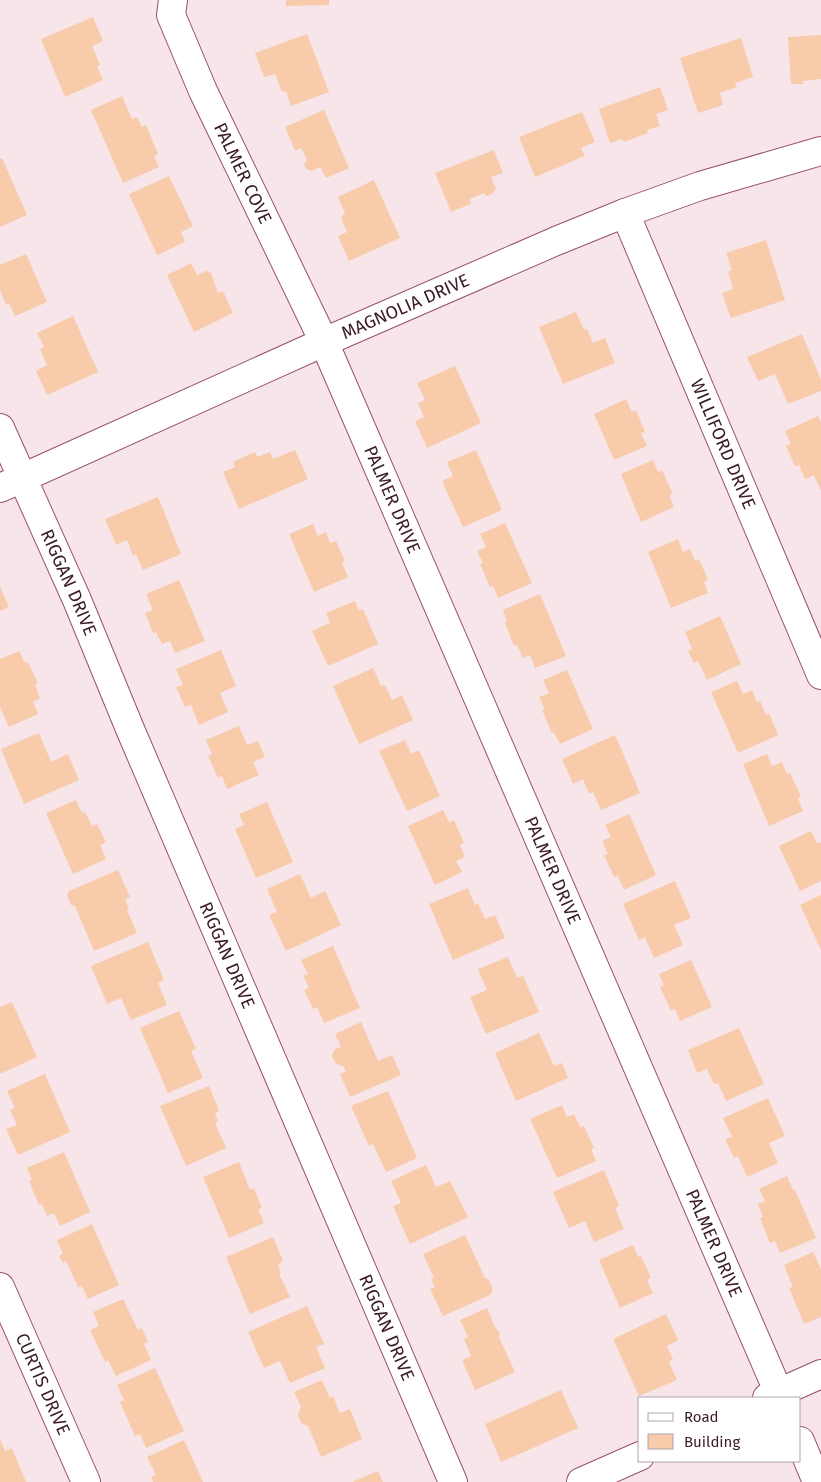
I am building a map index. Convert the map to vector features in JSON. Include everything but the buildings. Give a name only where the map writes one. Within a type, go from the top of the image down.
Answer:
[{"type":"street","name":"PALMER COVE","points":[[173,0],[171,15],[203,91],[324,342]]},
{"type":"street","name":"MAGNOLIA DRIVE","points":[[12,483],[324,342],[625,213],[700,186],[821,151]]},
{"type":"street","name":"WILLIFORD DRIVE","points":[[625,213],[821,675]]},
{"type":"street","name":"PALMER DRIVE","points":[[324,342],[776,1396]]},
{"type":"street","name":"RIGGAN DRIVE","points":[[0,428],[12,483],[372,1294],[453,1482]]},
{"type":"street","name":"CURTIS DRIVE","points":[[0,1287],[86,1482]]},
{"type":"street","points":[[776,1396],[821,1374]]},
{"type":"street","points":[[801,1443],[818,1482]]},
{"type":"street","points":[[581,1482],[638,1457]]}]
